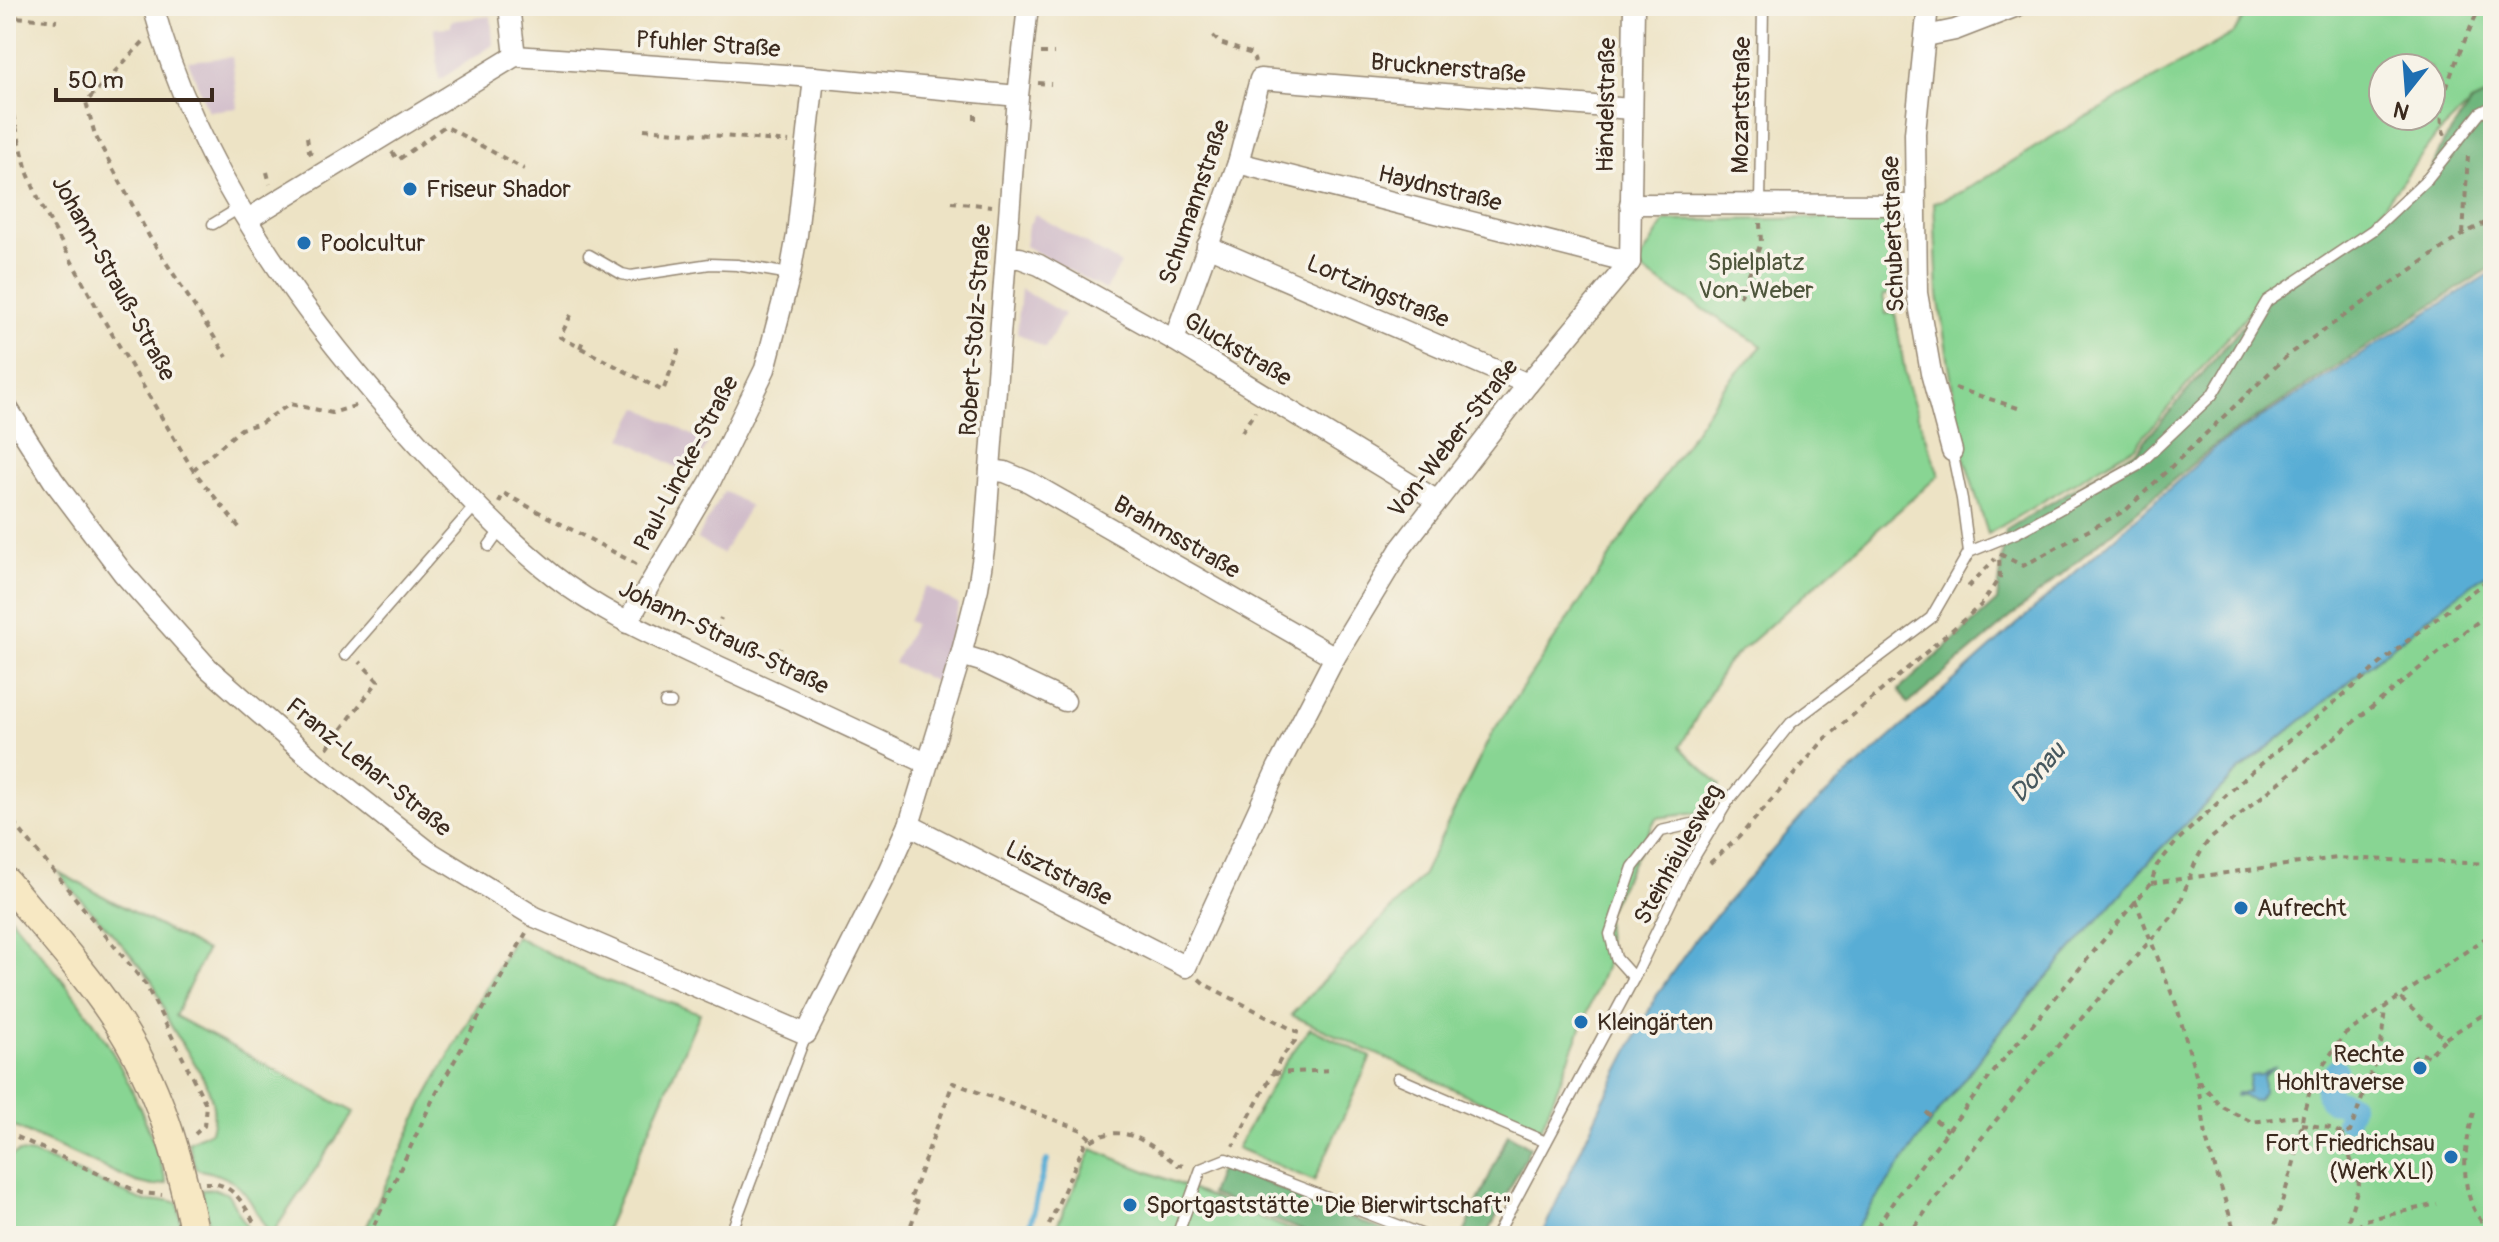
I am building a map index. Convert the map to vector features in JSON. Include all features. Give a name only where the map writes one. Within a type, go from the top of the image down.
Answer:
[{"type":"street","name":"Johann-Strauß-Straße","points":[[153,6],[176,79],[204,141],[245,213],[301,298],[374,394],[489,518],[555,577],[627,623],[758,680],[926,763]]},
{"type":"street","points":[[245,213],[341,162],[515,56],[509,6]]},
{"type":"street","name":"Robert-Stolz-Straße","points":[[806,1034],[909,825],[953,654],[978,588],[1028,6]]},
{"type":"street","name":"Händelstraße","points":[[1630,204],[1634,6]]},
{"type":"street","name":"Schubertstraße","points":[[1928,6],[1915,133],[1917,293],[1933,381],[1952,451]]},
{"type":"street","points":[[1926,36],[1955,30],[2017,6]]},
{"type":"street","name":"Pfuhler Straße","points":[[515,56],[814,77],[1018,96]]},
{"type":"street","name":"Paul-Lincke-Straße","points":[[627,623],[710,482],[765,369],[797,235],[814,77]]},
{"type":"street","name":"Brucknerstraße","points":[[1260,79],[1631,109]]},
{"type":"street","name":"Schumannstraße","points":[[1174,340],[1238,163],[1260,79]]},
{"type":"street","name":"Haydnstraße","points":[[1238,163],[1630,262]]},
{"type":"street","points":[[1630,262],[1630,204],[1914,205]]},
{"type":"street","name":"Lortzingstraße","points":[[1207,246],[1528,384]]},
{"type":"street","name":"Gluckstraße","points":[[1007,258],[1020,258],[1039,265],[1174,340],[1436,500]]},
{"type":"street","name":"Von-Weber-Straße","points":[[1186,967],[1278,767],[1335,657],[1401,548],[1528,384],[1630,262]]},
{"type":"street","name":"Franz-Lehar-Straße","points":[[6,406],[53,480],[123,573],[208,668],[315,762],[428,851],[535,917],[806,1034]]},
{"type":"street","name":"Brahmsstraße","points":[[990,470],[1005,472],[1029,482],[1335,657]]},
{"type":"street","points":[[953,654],[981,661],[1065,701]]},
{"type":"street","name":"Lisztstraße","points":[[909,825],[1186,967]]},
{"type":"street","points":[[6,882],[113,1015],[144,1072],[174,1144],[195,1236]]},
{"type":"lane","name":"Mozartstraße","points":[[1760,204],[1763,6]]},
{"type":"lane","points":[[1969,552],[2018,532],[2137,466],[2212,395],[2267,301],[2373,230],[2428,178],[2480,113],[2493,106]]},
{"type":"lane","points":[[213,224],[245,213]]},
{"type":"lane","points":[[589,255],[631,276],[710,264],[790,274]]},
{"type":"lane","name":"Schubertstraße","points":[[1952,451],[1969,552]]},
{"type":"lane","points":[[489,518],[489,546]]},
{"type":"lane","points":[[349,651],[489,518]]},
{"type":"lane","name":"Steinhäulesweg","points":[[1496,1236],[1634,978],[1687,869],[1748,773],[1791,723],[1931,618],[1969,552]]},
{"type":"lane","points":[[1634,978],[1616,958],[1610,934],[1633,867],[1661,831],[1719,818]]},
{"type":"lane","points":[[730,1236],[806,1034]]},
{"type":"lane","points":[[1398,1078],[1546,1142]]},
{"type":"lane","points":[[1177,1236],[1201,1169],[1226,1159],[1426,1236]]},
{"type":"path","points":[[2463,234],[2468,156],[2451,148],[2441,127],[2444,96],[2480,6]]},
{"type":"path","points":[[6,16],[57,21]]},
{"type":"path","points":[[159,26],[86,102],[95,135],[149,236],[227,357]]},
{"type":"path","points":[[1213,36],[1220,43],[1252,54],[1260,79]]},
{"type":"path","name":"Johann-Strauß-Straße","points":[[10,103],[27,171],[40,203],[102,317],[193,470],[242,531]]},
{"type":"path","points":[[380,138],[398,160],[445,126],[524,169]]},
{"type":"path","points":[[644,129],[807,144]]},
{"type":"path","points":[[951,202],[1010,208]]},
{"type":"path","points":[[1740,297],[1761,243],[1760,204]]},
{"type":"path","points":[[1969,552],[1999,554],[2023,566],[2126,510],[2289,354],[2463,234],[2493,219]]},
{"type":"path","points":[[571,315],[560,337],[663,391],[679,349]]},
{"type":"path","points":[[580,348],[584,338]]},
{"type":"path","points":[[1933,381],[2018,408]]},
{"type":"path","points":[[193,470],[241,429],[261,423],[290,404],[332,413],[356,407],[374,394]]},
{"type":"path","points":[[489,518],[503,493],[656,574]]},
{"type":"path","points":[[1687,869],[1701,871],[1739,837],[1825,739],[1981,605],[2000,577],[1999,554]]},
{"type":"path","points":[[1871,1236],[1897,1196],[1999,1065],[2151,883],[2157,865],[2179,839],[2248,775],[2412,637],[2493,576]]},
{"type":"path","points":[[1908,1236],[1945,1185],[2080,1021],[2176,912],[2200,851],[2210,839],[2493,611]]},
{"type":"path","points":[[703,658],[721,618]]},
{"type":"path","points":[[315,762],[378,681],[349,651]]},
{"type":"path","points":[[6,813],[146,985],[206,1104],[204,1126],[199,1132],[174,1144]]},
{"type":"path","points":[[2151,883],[2337,858],[2493,864]]},
{"type":"path","points":[[2135,900],[2177,1007],[2197,1079],[2207,1142],[2236,1236]]},
{"type":"path","points":[[369,1236],[432,1101],[535,917]]},
{"type":"path","points":[[2272,1236],[2297,1152],[2313,1080],[2344,1035],[2493,933]]},
{"type":"path","points":[[1186,967],[1206,985],[1297,1032],[1295,1041],[1226,1159]]},
{"type":"path","points":[[2400,998],[2445,1039]]},
{"type":"path","points":[[2342,1134],[2350,1132],[2381,1045],[2385,1008]]},
{"type":"path","points":[[2410,1062],[2419,1053],[2428,1056],[2445,1039],[2481,1016],[2493,1031]]},
{"type":"path","points":[[1274,1073],[1334,1070]]},
{"type":"path","points":[[2197,1079],[2222,1107],[2252,1122],[2303,1115]]},
{"type":"path","points":[[907,1236],[919,1203],[910,1200],[953,1083],[1082,1130],[1092,1140]]},
{"type":"path","points":[[1926,1112],[1948,1131]]},
{"type":"path","points":[[2474,1112],[2463,1162],[2469,1201],[2493,1235]]},
{"type":"path","points":[[2301,1124],[2331,1128],[2342,1134],[2359,1184],[2347,1236]]},
{"type":"path","points":[[6,1132],[141,1193],[152,1196],[173,1192]]},
{"type":"path","points":[[1044,1236],[1084,1145],[1092,1140],[1122,1133],[1134,1135],[1178,1165],[1201,1169]]},
{"type":"path","points":[[199,1184],[214,1183],[234,1192],[261,1236]]},
{"type":"path","points":[[2347,1236],[2365,1220],[2437,1204]]},
{"type":"path","points":[[2285,1236],[2295,1231],[2335,1231],[2347,1236]]},
{"type":"path","points":[[2361,1236],[2412,1234]]},
{"type":"shaded area","points":[[491,16],[493,45],[439,80],[434,28],[451,27],[451,21]]},
{"type":"shaded area","points":[[232,57],[238,108],[208,111],[188,61]]},
{"type":"shaded area","points":[[1035,214],[1121,264],[1105,290],[1025,246],[1028,227]]},
{"type":"shaded area","points":[[1021,289],[1064,314],[1045,348],[1017,333]]},
{"type":"shaded area","points":[[639,407],[708,444],[691,475],[622,438]]},
{"type":"shaded area","points":[[724,491],[750,506],[722,554],[697,539]]},
{"type":"shaded area","points":[[926,586],[959,605],[936,682],[894,663],[914,624],[908,621]]},
{"type":"green space","points":[[2250,6],[2493,6],[2493,93],[2471,103],[2447,126],[2447,52],[2367,52],[2367,132],[2440,132],[2368,227],[2260,299],[2136,446],[1988,534],[1963,454],[1938,295],[1934,203],[1964,191],[2068,127],[2234,33]]},
{"type":"green space","points":[[2493,93],[2493,266],[2216,444],[1908,704],[1899,690],[1997,601],[2006,530],[2137,450],[2265,300],[2372,229],[2428,178],[2443,143],[2471,103]]},
{"type":"green space","name":"Spielplatz Von-Weber","points":[[1884,217],[1895,294],[1883,295],[1886,314],[1895,313],[1907,385],[1939,475],[1726,664],[1680,747],[1720,785],[1697,813],[1656,818],[1605,916],[1608,960],[1541,1129],[1291,1015],[1422,876],[1492,733],[1723,388],[1762,346],[1636,267],[1665,221]]},
{"type":"green space","points":[[2493,569],[2493,1236],[1850,1236],[1930,1123],[2004,1027],[2160,849],[2239,771],[2451,599]]},
{"type":"green space","points":[[58,872],[206,951],[175,1016],[354,1112],[272,1234],[240,1187],[218,1174],[196,1169],[188,1142],[211,1131],[214,1116],[208,1087],[168,1020],[151,980]]},
{"type":"green space","points":[[6,912],[74,995],[110,1048],[142,1114],[167,1183],[153,1186],[136,1182],[6,1123]]},
{"type":"green space","points":[[515,936],[598,978],[700,1013],[603,1236],[362,1236],[425,1099]]},
{"type":"green space","points":[[1310,1028],[1371,1057],[1314,1181],[1237,1148],[1282,1067]]},
{"type":"green space","points":[[1508,1134],[1530,1147],[1487,1236],[1463,1236]]},
{"type":"green space","points":[[1092,1149],[1306,1236],[1052,1236]]},
{"type":"green space","points":[[19,1152],[34,1154],[146,1202],[168,1200],[178,1203],[183,1236],[6,1236],[6,1159]]},
{"type":"green space","points":[[1221,1165],[1397,1236],[1316,1236],[1210,1194]]},
{"type":"green space","points":[[215,1189],[228,1194],[252,1236],[212,1236],[201,1190]]},
{"type":"water","name":"Donau","points":[[2493,271],[2493,569],[2451,599],[2239,771],[2160,849],[2004,1027],[1930,1123],[1850,1236],[1541,1236],[1603,1101],[1658,993],[1697,937],[1803,815],[2218,445]]},
{"type":"water","points":[[2276,1066],[2263,1077],[2263,1092],[2258,1100],[2236,1096],[2237,1093],[2248,1093],[2250,1076],[2261,1075]]},
{"type":"waterway","points":[[2336,1069],[2326,1089],[2334,1103],[2343,1101],[2351,1104],[2346,1120]]},
{"type":"waterway","points":[[1026,1236],[1047,1161]]},
{"type":"place","name":"Friseur Shador","points":[[410,189]]},
{"type":"place","name":"Poolcultur","points":[[304,243]]},
{"type":"place","name":"Aufrecht","points":[[2241,908]]},
{"type":"place","name":"Kleingärten","points":[[1581,1022]]},
{"type":"place","name":"Rechte Hohltraverse","points":[[2420,1068]]},
{"type":"place","name":"Fort Friedrichsau (Werk XLI)","points":[[2451,1157]]},
{"type":"place","name":"Sportgaststätte \"Die Bierwirtschaft\"","points":[[1130,1205]]}]
